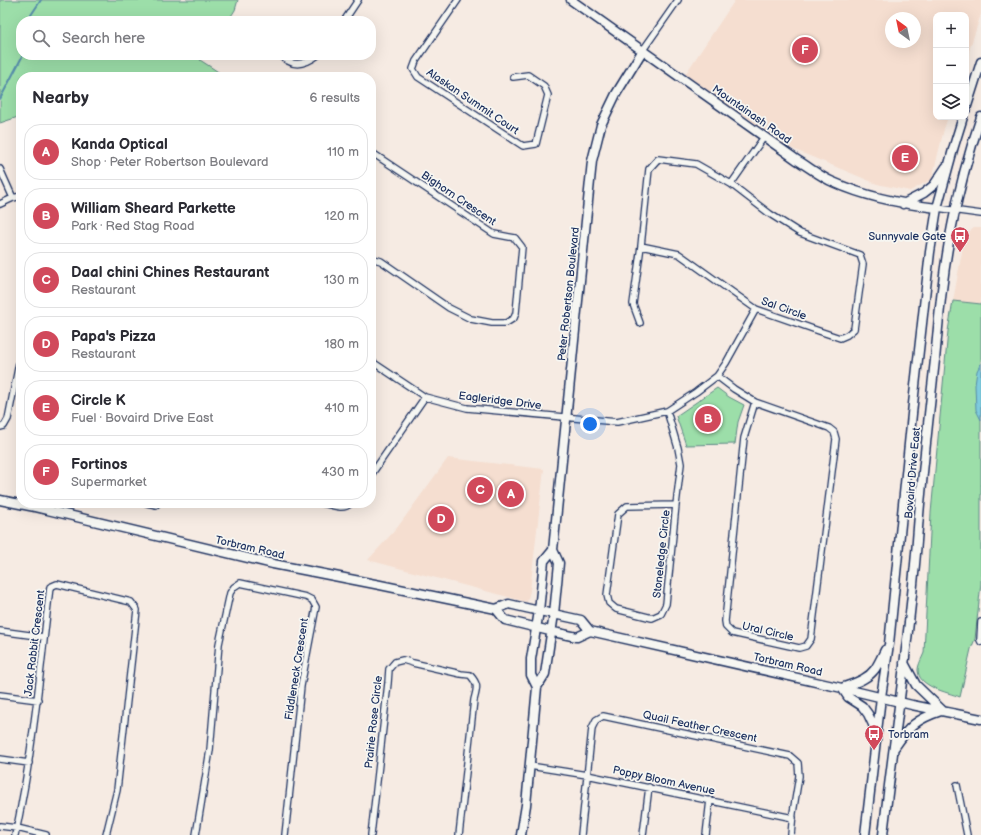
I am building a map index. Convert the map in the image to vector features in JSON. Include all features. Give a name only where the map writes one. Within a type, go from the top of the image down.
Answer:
[{"type":"main road","name":"Mountainash Road","points":[[571,0],[797,160],[833,182],[868,195],[903,204],[937,208]]},
{"type":"main road","name":"Peter Robertson Boulevard","points":[[537,688],[530,676],[531,659],[539,611],[544,561],[552,550],[592,161],[601,125],[616,94],[643,50]]},
{"type":"main road","points":[[969,100],[981,62]]},
{"type":"main road","name":"Bovaird Drive East","points":[[883,835],[914,574],[940,310],[951,227],[960,187],[981,117]]},
{"type":"main road","name":"Bovaird Drive East","points":[[865,835],[876,732],[889,644],[925,290],[937,208],[962,120]]},
{"type":"main road","points":[[903,204],[924,193],[934,185],[950,161]]},
{"type":"main road","name":"Torbram Road","points":[[0,500],[16,503]]},
{"type":"main road","name":"Torbram Road","points":[[37,508],[273,564],[496,610],[505,620],[577,637],[590,631],[981,719]]},
{"type":"main road","name":"Peter Robertson Boulevard","points":[[521,835],[526,805],[537,688],[545,674],[554,614],[559,563],[552,550]]},
{"type":"main road","name":"Torbram Road","points":[[496,610],[509,604],[581,620],[590,631]]},
{"type":"main road","points":[[876,732],[868,714],[862,706],[848,697],[842,688],[856,683],[869,675],[875,669],[889,644]]},
{"type":"main road","points":[[894,750],[903,734],[914,724],[928,715],[942,711],[930,697],[916,685],[904,663]]},
{"type":"street","points":[[347,16],[358,0]]},
{"type":"street","name":"Alaskan Summit Court","points":[[458,0],[416,61],[413,69],[418,77],[522,146],[536,144],[548,95],[544,86],[528,75],[513,77]]},
{"type":"street","points":[[643,50],[678,0]]},
{"type":"street","points":[[287,60],[299,64],[312,60]]},
{"type":"street","points":[[731,184],[764,137]]},
{"type":"street","name":"Bighorn Crescent","points":[[376,155],[494,234],[515,238],[522,247],[516,312],[514,318],[506,322],[492,323],[471,319],[449,308],[381,261],[376,260]]},
{"type":"street","name":"Sal Circle","points":[[658,159],[696,164],[731,184],[770,214],[800,233],[860,255],[863,264],[854,329],[847,335],[840,338],[756,309],[679,254],[641,246],[649,169],[658,159]]},
{"type":"street","points":[[0,170],[13,198]]},
{"type":"street","points":[[0,204],[16,197]]},
{"type":"street","points":[[937,208],[981,214]]},
{"type":"street","points":[[640,323],[633,304],[641,246]]},
{"type":"street","points":[[667,411],[717,376],[726,363],[756,309]]},
{"type":"street","name":"Eagleridge Drive","points":[[376,365],[424,397],[467,408],[617,422],[667,411]]},
{"type":"street","name":"Ural Circle","points":[[717,376],[755,402],[830,428],[834,432],[836,439],[811,638],[806,646],[798,648],[732,633],[726,626],[725,621],[744,438],[755,402]]},
{"type":"street","points":[[0,427],[4,426],[8,419],[16,378]]},
{"type":"street","points":[[376,469],[424,397]]},
{"type":"street","name":"Stoneledge Circle","points":[[667,411],[681,464],[666,604],[661,614],[652,618],[616,609],[609,603],[607,595],[618,514],[627,506],[676,504]]},
{"type":"street","name":"Fiddleneck Crescent","points":[[196,835],[210,750],[219,644],[230,593],[234,587],[240,583],[306,597],[312,600],[316,607],[301,686],[285,835]]},
{"type":"street","name":"Jack Rabbit Crescent","points":[[15,835],[29,763],[38,700],[50,586],[57,584],[131,602],[137,610],[117,790],[106,835]]},
{"type":"street","points":[[981,622],[981,642]]},
{"type":"street","points":[[0,631],[44,637]]},
{"type":"street","name":"Prairie Rose Circle","points":[[371,835],[389,669],[395,662],[403,660],[470,675],[476,681],[477,688],[474,700],[459,835]]},
{"type":"street","points":[[0,695],[38,700]]},
{"type":"street","name":"Quail Feather Crescent","points":[[587,775],[592,728],[596,720],[603,716],[613,718],[790,756],[798,763],[799,776],[793,818]]},
{"type":"street","points":[[0,759],[29,763]]},
{"type":"street","name":"Poppy Bloom Avenue","points":[[530,766],[649,787],[793,818]]},
{"type":"street","points":[[581,835],[587,775]]},
{"type":"street","points":[[957,785],[967,835]]},
{"type":"street","points":[[643,835],[649,787]]},
{"type":"street","points":[[706,835],[710,800]]},
{"type":"street","points":[[791,835],[793,818]]},
{"type":"street","points":[[0,826],[17,828],[46,835]]},
{"type":"shaded area","points":[[735,0],[981,0],[981,14],[969,51],[969,12],[933,12],[933,120],[947,120],[932,179],[910,191],[877,184],[764,137],[682,79]]},
{"type":"shaded area","points":[[974,228],[981,228],[981,304],[953,301],[965,235]]},
{"type":"shaded area","points":[[448,458],[544,469],[530,591],[527,602],[368,560],[397,528]]},
{"type":"green space","points":[[0,0],[238,0],[231,16],[16,16],[16,60],[200,60],[218,72],[16,72],[16,118],[0,123]]},
{"type":"green space","points":[[953,301],[981,304],[981,583],[975,639],[971,649],[960,697],[928,685],[919,676],[918,670],[924,653],[931,513],[948,331]]},
{"type":"green space","points":[[717,388],[729,397],[744,405],[738,422],[735,444],[686,445],[676,416]]},
{"type":"water","points":[[981,363],[981,420],[976,410],[975,385],[977,371]]},
{"type":"waterway","points":[[30,16],[41,0]]},
{"type":"waterway","points":[[0,99],[20,60]]},
{"type":"place","name":"Fortinos","points":[[805,50]]},
{"type":"place","name":"Circle K","points":[[905,158]]},
{"type":"place","name":"Sunnyvale Gate","points":[[960,253]]},
{"type":"place","name":"William Sheard Parkette","points":[[708,419]]},
{"type":"place","name":"Daal chini Chines Restaurant","points":[[480,490]]},
{"type":"place","name":"Kanda Optical","points":[[511,494]]},
{"type":"place","name":"Papa's Pizza","points":[[441,519]]},
{"type":"place","name":"Torbram","points":[[874,751]]}]
